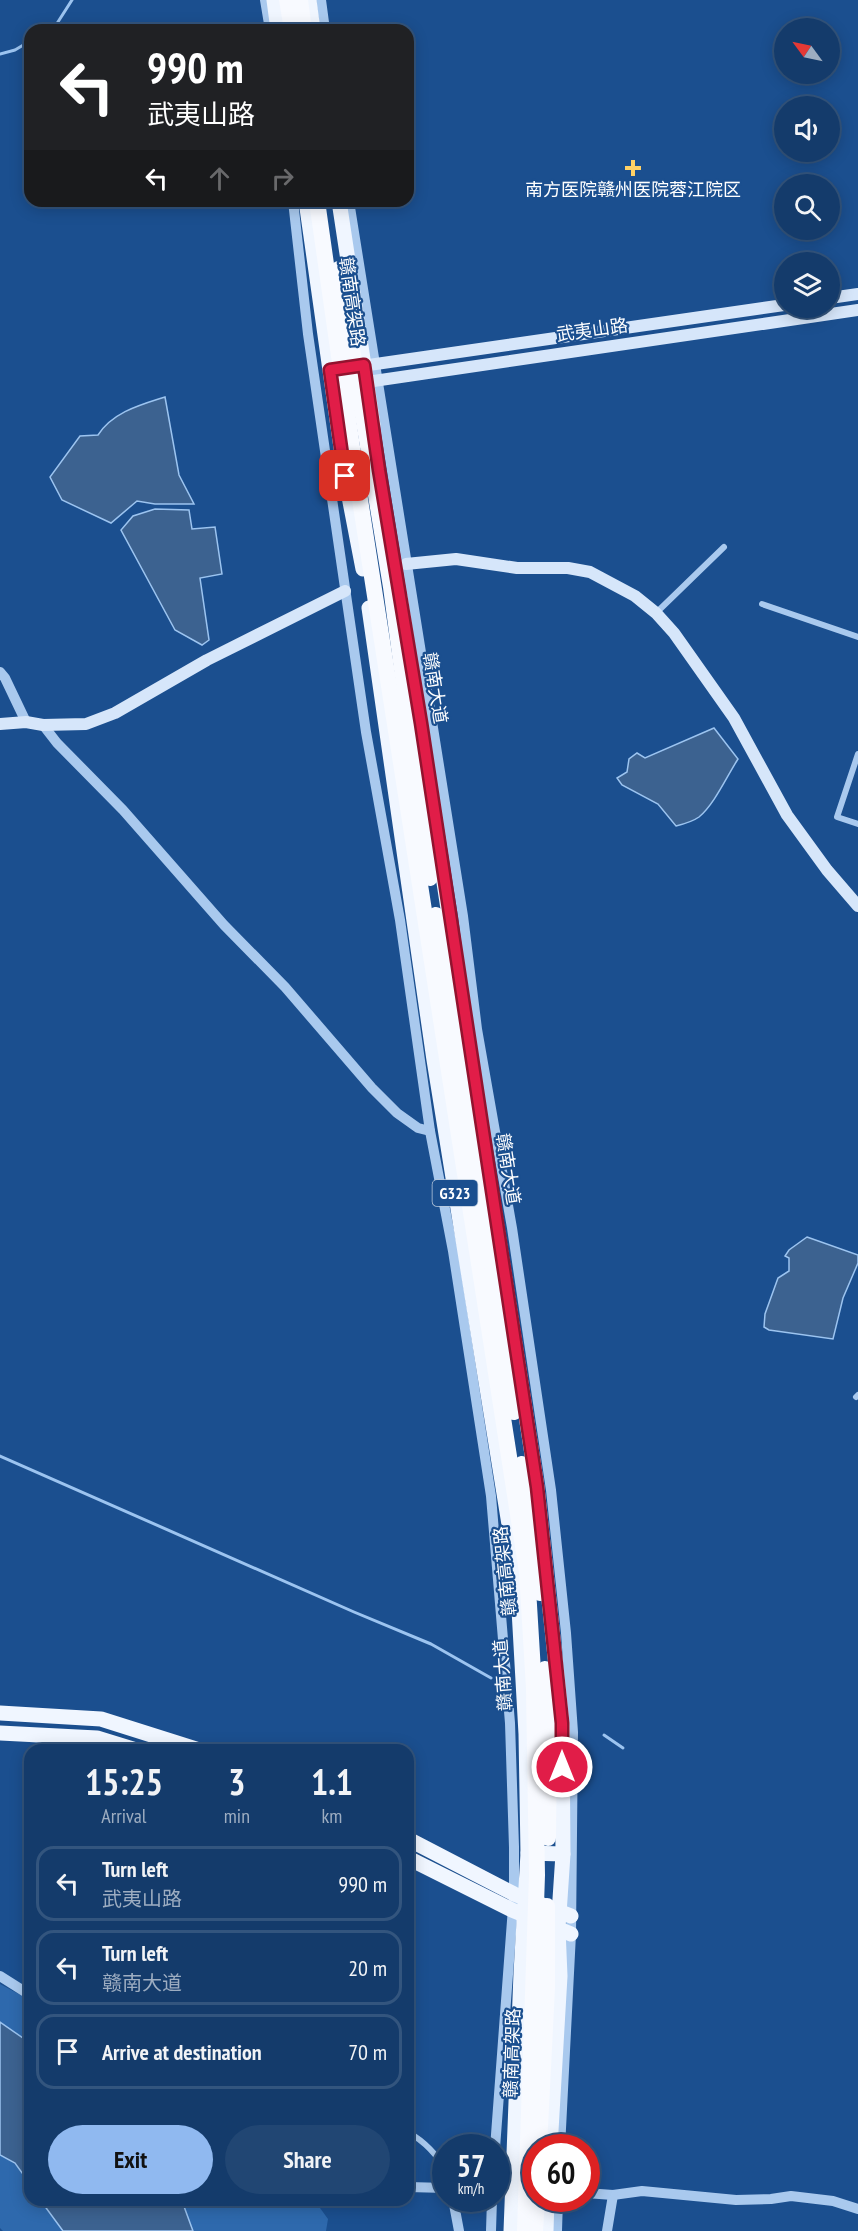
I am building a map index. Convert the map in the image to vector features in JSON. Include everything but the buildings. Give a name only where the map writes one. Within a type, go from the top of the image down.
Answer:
[{"type":"highway","points":[[287,0],[291,24]]},
{"type":"highway","points":[[300,0],[303,24]]},
{"type":"highway","name":"赣南高架路","points":[[318,207],[354,461],[527,1572],[534,1688],[537,1875],[525,2231]]},
{"type":"highway","name":"赣南高架路","points":[[329,207],[391,587],[430,876],[481,1189],[538,1569],[549,1734],[547,1988],[540,2134]]},
{"type":"highway","points":[[536,2231],[537,2212]]},
{"type":"main road","points":[[274,0],[277,24]]},
{"type":"main road","points":[[309,0],[312,24]]},
{"type":"main road","name":"赣南大道","points":[[307,207],[345,476],[363,568],[434,1060],[517,1574],[526,1734],[528,1853],[520,1905],[521,1973],[511,2231]]},
{"type":"main road","name":"赣南大道","points":[[340,207],[372,381],[379,470],[400,563],[454,951],[537,1487],[562,1723],[565,1932],[560,1976],[551,2134]]},
{"type":"main road","points":[[840,297],[858,294]]},
{"type":"main road","name":"武夷山路","points":[[330,370],[774,306]]},
{"type":"main road","name":"武夷山路","points":[[332,387],[858,309]]},
{"type":"main road","points":[[345,476],[379,470]]},
{"type":"main road","points":[[363,568],[456,559],[517,568],[568,568],[590,572],[635,596],[656,613],[674,633],[734,718],[787,815],[827,870],[858,906]]},
{"type":"main road","points":[[0,724],[26,722],[43,725],[86,724],[114,713],[207,660],[345,591]]},
{"type":"main road","points":[[420,957],[454,951]]},
{"type":"main road","points":[[434,1060],[471,1052]]},
{"type":"main road","points":[[0,1713],[101,1719],[180,1744]]},
{"type":"main road","points":[[0,1733],[97,1738],[116,1744]]},
{"type":"main road","points":[[414,1843],[565,1932]]},
{"type":"main road","points":[[528,1853],[563,1854]]},
{"type":"main road","points":[[414,1861],[520,1905],[565,1914]]},
{"type":"main road","points":[[521,1973],[560,1976]]},
{"type":"main road","points":[[546,2231],[547,2212]]},
{"type":"street","points":[[265,0],[269,24]]},
{"type":"street","points":[[321,0],[324,24]]},
{"type":"street","points":[[294,207],[308,334],[366,732],[400,920],[430,1131],[454,1263],[491,1496],[510,1723],[514,1846],[520,1905],[496,2134]]},
{"type":"street","points":[[350,207],[369,365]]},
{"type":"street","points":[[372,381],[400,563],[462,916],[477,1029],[512,1228],[551,1490],[566,1633],[573,1732],[565,1914]]},
{"type":"street","points":[[656,613],[724,547]]},
{"type":"street","points":[[762,604],[858,637]]},
{"type":"street","points":[[0,672],[26,722]]},
{"type":"street","points":[[43,725],[57,743],[123,810],[285,987],[372,1088],[397,1113],[418,1128],[430,1131]]},
{"type":"street","points":[[858,754],[837,817],[858,824]]},
{"type":"street","points":[[560,2134],[565,1932]]},
{"type":"street","points":[[0,1976],[24,1991]]},
{"type":"street","points":[[414,2136],[432,2150]]},
{"type":"street","points":[[414,2187],[432,2188]]},
{"type":"street","points":[[600,2194],[613,2195],[642,2191],[736,2200],[791,2196],[832,2201],[858,2209]]},
{"type":"street","points":[[607,2231],[613,2195]]},
{"type":"street","points":[[455,2212],[459,2231]]},
{"type":"street","points":[[491,2231],[492,2212]]},
{"type":"street","points":[[557,2231],[558,2212]]},
{"type":"shaded area","points":[[165,397],[179,475],[194,504],[155,504],[137,501],[111,523],[62,500],[50,477],[80,436],[98,435],[111,420],[119,415],[137,406]]},
{"type":"shaded area","points":[[155,509],[189,510],[192,529],[215,527],[222,574],[200,578],[209,640],[202,645],[175,630],[121,530],[133,516]]},
{"type":"shaded area","points":[[714,728],[738,759],[705,812],[694,820],[676,826],[658,804],[622,785],[617,778],[627,772],[629,759],[637,753],[645,758]]},
{"type":"shaded area","points":[[807,1237],[858,1255],[858,1263],[843,1298],[833,1339],[769,1330],[764,1327],[765,1314],[778,1278],[789,1271],[789,1258],[785,1256],[789,1250]]},
{"type":"shaded area","points":[[0,1984],[24,1997],[24,2039],[0,2022]]},
{"type":"shaded area","points":[[0,2022],[24,2039],[24,2176],[15,2163],[0,2155]]},
{"type":"shaded area","points":[[0,2155],[14,2163],[24,2175],[24,2206],[45,2206],[63,2231],[3,2231],[0,2228]]},
{"type":"shaded area","points":[[45,2206],[184,2206],[193,2231],[63,2231]]},
{"type":"shaded area","points":[[184,2206],[319,2206],[328,2219],[326,2231],[193,2231]]},
{"type":"waterway","points":[[57,24],[72,0]]},
{"type":"waterway","points":[[0,54],[24,45]]},
{"type":"waterway","points":[[0,1456],[431,1644],[491,1678]]},
{"type":"waterway","points":[[604,1735],[623,1748]]},
{"type":"place","name":"南方医院赣州医院蓉江院区","points":[[633,168]]},
{"type":"route","points":[[345,476],[330,370],[364,365],[537,1487],[562,1723],[562,1767]]}]
